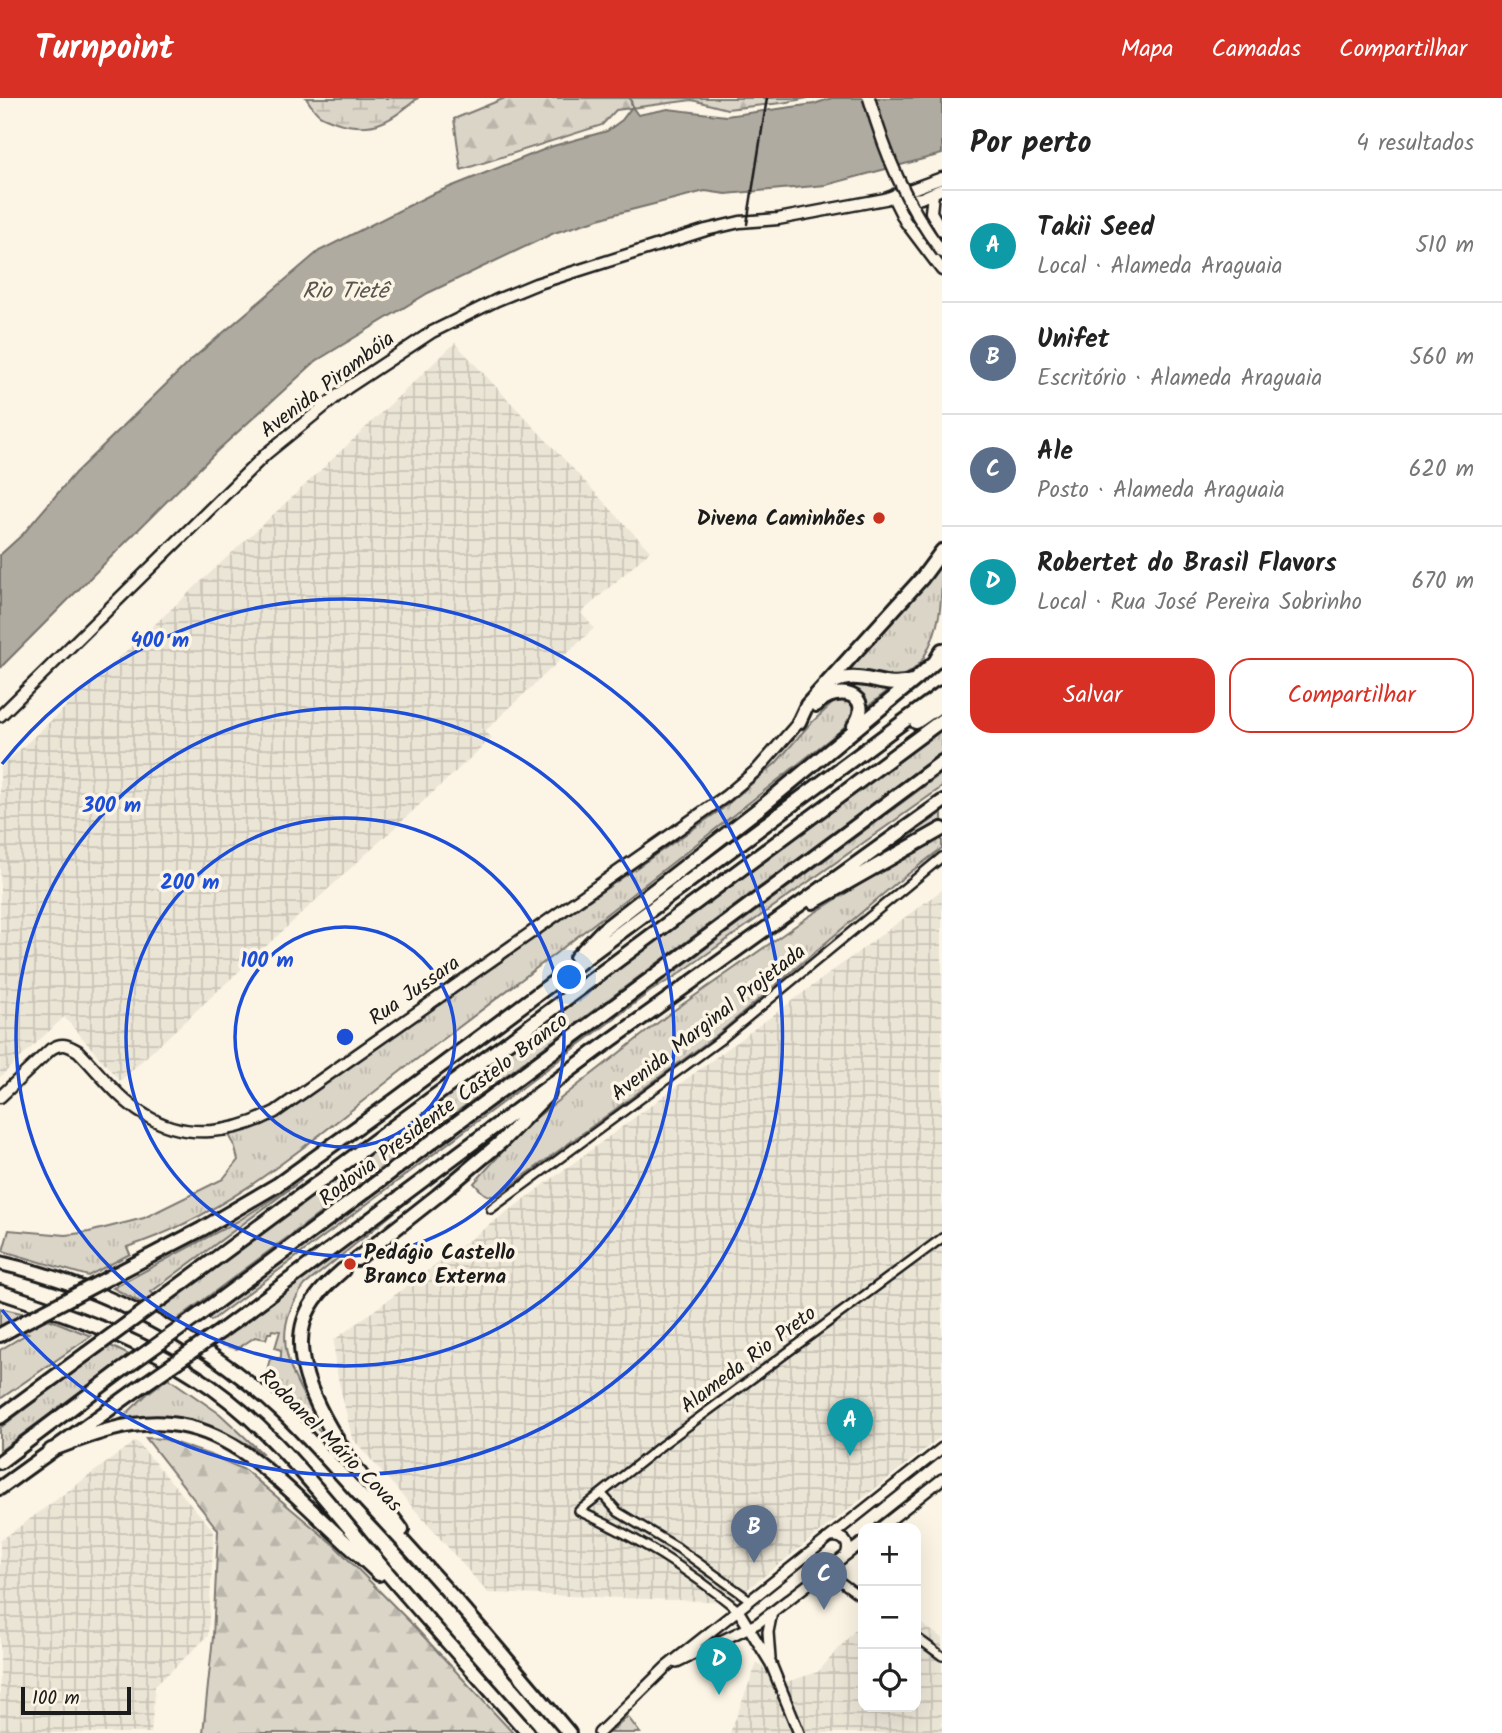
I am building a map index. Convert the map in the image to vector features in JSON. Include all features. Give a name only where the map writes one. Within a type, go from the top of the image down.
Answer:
[{"type":"highway","points":[[799,722],[807,705],[922,578],[942,551]]},
{"type":"highway","points":[[559,978],[603,930],[765,804],[915,680],[939,656],[942,640]]},
{"type":"highway","points":[[821,689],[840,679],[854,677],[890,684],[905,684],[915,680]]},
{"type":"highway","points":[[6,1332],[202,1229],[277,1185],[942,693]]},
{"type":"highway","points":[[799,722],[826,695],[848,694],[860,703],[861,709],[857,723],[849,733]]},
{"type":"highway","points":[[802,797],[827,783],[942,704]]},
{"type":"highway","name":"Rodovia Presidente Castelo Branco","points":[[0,1418],[942,720]]},
{"type":"highway","name":"Rodovia Presidente Castelo Branco","points":[[0,1462],[942,762]]},
{"type":"highway","points":[[0,1488],[221,1331],[559,1079],[942,802]]},
{"type":"highway","points":[[764,929],[942,829]]},
{"type":"highway","points":[[357,1259],[500,1142],[534,1110],[559,1079]]},
{"type":"highway","name":"Rodoanel Mário Covas","points":[[0,1263],[109,1298],[223,1362],[284,1414],[436,1577],[569,1733]]},
{"type":"highway","points":[[343,1270],[321,1291],[307,1312],[300,1344],[304,1369],[321,1412],[335,1437],[436,1577]]},
{"type":"highway","name":"Rodoanel Mário Covas","points":[[0,1292],[73,1316],[136,1343],[194,1375],[227,1398],[281,1448],[423,1616],[528,1733]]},
{"type":"highway","points":[[51,1450],[91,1434],[139,1424],[171,1424],[208,1433],[241,1450],[268,1470],[423,1616]]},
{"type":"main road","points":[[869,98],[894,175],[926,231],[942,252]]},
{"type":"main road","name":"Avenida Pirambóia","points":[[0,716],[267,453],[347,388],[432,332],[536,284],[673,243],[706,230],[740,222],[778,219],[892,198],[942,178]]},
{"type":"main road","points":[[938,192],[931,212],[942,231]]},
{"type":"main road","name":"Avenida Pirambóia","points":[[892,198],[911,201],[938,192]]},
{"type":"main road","points":[[892,198],[905,221],[942,270]]},
{"type":"main road","name":"Rua Jussara","points":[[0,1097],[51,1049],[62,1044],[78,1051],[133,1106],[158,1122],[201,1131],[233,1129],[253,1123],[275,1112],[726,796],[758,769],[799,722]]},
{"type":"street","name":"Avenida Marginal Projetada","points":[[491,1209],[719,1041],[942,857]]},
{"type":"street","name":"Alameda Rio Preto","points":[[738,1610],[674,1561],[579,1511],[662,1445],[942,1238]]},
{"type":"street","points":[[601,1730],[666,1667],[942,1448]]},
{"type":"street","points":[[886,1523],[942,1479]]},
{"type":"street","points":[[602,1494],[618,1512],[678,1548],[750,1600]]},
{"type":"street","points":[[830,1537],[839,1536],[846,1541],[848,1549],[845,1556]]},
{"type":"street","points":[[666,1667],[750,1628],[858,1546]]},
{"type":"street","points":[[826,1571],[858,1594]]},
{"type":"street","points":[[738,1610],[771,1664],[799,1733]]},
{"type":"street","points":[[771,1664],[768,1632],[772,1612]]},
{"type":"street","points":[[921,1641],[942,1656]]},
{"type":"shaded area","points":[[455,343],[650,551],[581,613],[594,628],[485,731],[492,738],[120,1081],[64,1017],[0,1077],[0,768]]},
{"type":"shaded area","points":[[942,890],[942,1436],[731,1602],[488,1593],[352,1438],[335,1365],[334,1340]]},
{"type":"shaded area","points":[[136,1441],[214,1531],[208,1636],[155,1686],[151,1733],[0,1733],[0,1541]]},
{"type":"shaded area","points":[[921,1623],[942,1638],[942,1733],[730,1733],[757,1663],[783,1683],[818,1672],[858,1627],[858,1712],[921,1712]]},
{"type":"green space","points":[[306,98],[418,98],[382,123],[352,126],[322,117]]},
{"type":"green space","points":[[505,98],[808,98],[727,109],[692,100],[616,110],[602,125],[461,170],[454,119]]},
{"type":"green space","points":[[942,560],[942,588],[937,626],[921,662],[909,673],[894,679],[847,671]]},
{"type":"green space","points":[[851,680],[890,689],[867,707],[857,691],[840,686]]},
{"type":"green space","points":[[850,699],[856,709],[850,721],[840,731],[307,1145],[238,1193],[166,1233],[127,1247],[130,1254],[88,1276],[3,1251],[9,1230],[66,1235],[89,1232],[144,1218],[223,1179],[238,1160],[228,1133],[252,1127],[276,1116],[722,809],[776,763],[809,725],[834,702]]},
{"type":"green space","points":[[942,728],[942,752],[175,1321],[113,1288],[238,1221],[302,1180],[151,1292],[166,1304]]},
{"type":"green space","points":[[942,773],[942,787],[651,991],[211,1321],[208,1318]]},
{"type":"green space","points":[[942,813],[942,820],[897,847],[896,845]]},
{"type":"green space","points":[[942,833],[942,848],[895,884],[717,1035],[497,1196],[487,1195],[474,1183],[528,1124],[673,1011],[808,917]]},
{"type":"green space","points":[[449,1168],[305,1285],[292,1306],[286,1327],[290,1366],[332,1444],[268,1379],[270,1359],[281,1358],[281,1350],[275,1348],[280,1331],[272,1330],[266,1339],[255,1337],[237,1349],[215,1343]]},
{"type":"green space","points":[[0,1308],[51,1320],[91,1336],[0,1399],[0,1350],[28,1333],[0,1325]]},
{"type":"green space","points":[[109,1345],[129,1355],[0,1451],[0,1428]]},
{"type":"green space","points":[[168,1378],[220,1414],[263,1454],[212,1427],[195,1422],[158,1417],[120,1420]]},
{"type":"green space","points":[[146,1438],[164,1439],[245,1470],[334,1545],[513,1733],[203,1733],[213,1637],[218,1530]]},
{"type":"green space","points":[[627,1717],[640,1733],[610,1733]]},
{"type":"water","name":"Rio Tietê","points":[[832,98],[942,98],[942,154],[826,185],[726,194],[705,191],[615,214],[554,233],[428,293],[316,361],[218,450],[0,668],[0,555],[23,534],[75,473],[190,361],[319,251],[430,195],[553,146],[607,131],[622,120],[632,107],[638,115],[668,109],[726,116],[814,104]]},
{"type":"waterway","points":[[630,98],[633,108]]},
{"type":"railway","points":[[747,224],[767,98]]},
{"type":"place","name":"Divena Caminhões","points":[[879,518]]},
{"type":"place","name":"Pedágio Castello Branco Externa","points":[[350,1264]]},
{"type":"place","name":"Takii Seed","points":[[850,1456]]},
{"type":"place","name":"Unifet","points":[[754,1563]]},
{"type":"place","name":"Ale","points":[[824,1610]]},
{"type":"place","name":"Robertet do Brasil Flavors","points":[[719,1695]]}]
